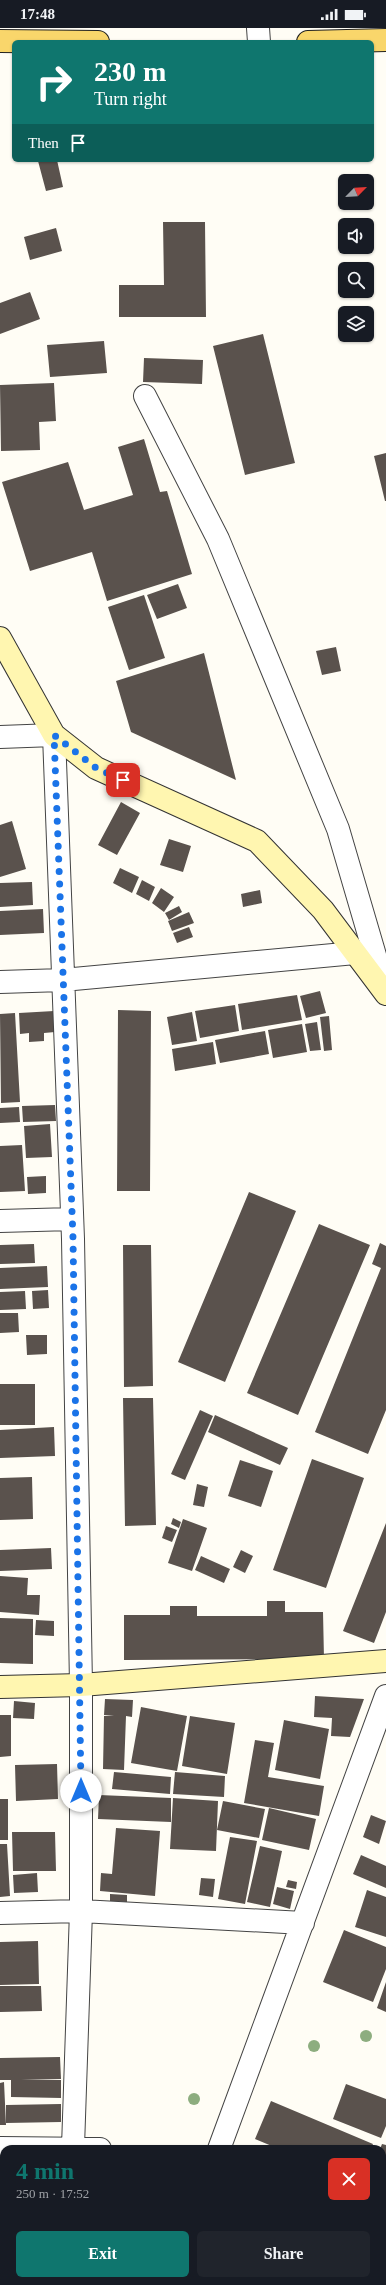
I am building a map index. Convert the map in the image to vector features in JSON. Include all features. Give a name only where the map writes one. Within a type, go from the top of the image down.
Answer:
[{"type":"main road","points":[[374,40],[386,40]]},
{"type":"main road","points":[[0,41],[12,41]]},
{"type":"main road","points":[[0,638],[54,735],[96,768],[257,841],[323,910],[386,993]]},
{"type":"main road","points":[[0,1688],[81,1685],[386,1661]]},
{"type":"street","points":[[258,28],[259,40]]},
{"type":"street","points":[[145,396],[218,539],[338,829],[386,993]]},
{"type":"street","points":[[0,737],[54,735],[72,1219],[81,1685],[81,1911],[74,2145]]},
{"type":"street","points":[[0,982],[63,980],[355,952]]},
{"type":"street","points":[[0,1221],[72,1219]]},
{"type":"street","points":[[220,2145],[386,1696]]},
{"type":"street","points":[[0,1912],[81,1911],[303,1924]]},
{"type":"building","points":[[38,162],[57,162],[63,187],[46,191]]},
{"type":"building","points":[[163,222],[205,222],[206,317],[119,317],[119,285],[164,285]]},
{"type":"building","points":[[56,228],[62,251],[30,260],[24,237]]},
{"type":"building","points":[[30,292],[40,319],[0,334],[0,303]]},
{"type":"building","points":[[263,334],[295,463],[245,475],[213,346]]},
{"type":"building","points":[[104,341],[107,373],[50,377],[47,345]]},
{"type":"building","points":[[144,358],[203,360],[202,384],[143,382]]},
{"type":"building","points":[[54,383],[56,421],[39,422],[40,450],[1,451],[0,385]]},
{"type":"building","points":[[144,439],[160,492],[167,491],[192,574],[107,601],[92,552],[30,571],[2,482],[68,462],[84,510],[133,495],[118,447]]},
{"type":"building","points":[[386,453],[386,501],[385,501],[374,456]]},
{"type":"building","points":[[178,584],[187,608],[157,619],[147,595]]},
{"type":"building","points":[[144,595],[165,658],[129,670],[108,607]]},
{"type":"building","points":[[336,647],[341,671],[322,675],[316,651]]},
{"type":"building","points":[[204,653],[236,780],[131,732],[116,681]]},
{"type":"building","points":[[121,802],[140,813],[117,855],[98,845]]},
{"type":"building","points":[[12,821],[26,869],[0,877],[0,825]]},
{"type":"building","points":[[169,839],[191,846],[183,872],[160,865]]},
{"type":"building","points":[[120,868],[139,877],[132,893],[113,883]]},
{"type":"building","points":[[142,880],[155,887],[149,901],[136,894]]},
{"type":"building","points":[[32,882],[33,905],[0,907],[0,883]]},
{"type":"building","points":[[161,888],[174,897],[164,912],[152,903]]},
{"type":"building","points":[[260,890],[262,903],[243,907],[241,894]]},
{"type":"building","points":[[179,906],[182,912],[169,920],[165,913]]},
{"type":"building","points":[[43,909],[44,933],[0,935],[0,911]]},
{"type":"building","points":[[189,912],[194,923],[172,931],[168,921]]},
{"type":"building","points":[[189,927],[193,937],[177,943],[173,933]]},
{"type":"building","points":[[320,991],[326,1013],[306,1018],[300,996]]},
{"type":"building","points":[[297,995],[302,1020],[242,1030],[238,1004]]},
{"type":"building","points":[[235,1005],[239,1031],[200,1038],[195,1011]]},
{"type":"building","points":[[118,1010],[151,1011],[150,1191],[117,1191]]},
{"type":"building","points":[[54,1011],[55,1032],[44,1033],[44,1041],[29,1042],[29,1033],[20,1034],[19,1013]]},
{"type":"building","points":[[192,1012],[197,1041],[172,1045],[167,1017]]},
{"type":"building","points":[[15,1013],[20,1102],[1,1103],[0,1014]]},
{"type":"building","points":[[329,1016],[332,1050],[324,1051],[320,1017]]},
{"type":"building","points":[[317,1022],[321,1050],[310,1051],[305,1024]]},
{"type":"building","points":[[302,1024],[307,1052],[273,1058],[268,1030]]},
{"type":"building","points":[[265,1031],[269,1054],[220,1063],[215,1040]]},
{"type":"building","points":[[213,1042],[216,1064],[175,1071],[172,1049]]},
{"type":"building","points":[[55,1105],[56,1121],[23,1122],[22,1106]]},
{"type":"building","points":[[19,1107],[20,1122],[0,1123],[0,1108]]},
{"type":"building","points":[[50,1124],[52,1157],[26,1158],[24,1126]]},
{"type":"building","points":[[22,1145],[25,1191],[0,1192],[0,1146]]},
{"type":"building","points":[[46,1176],[46,1193],[28,1194],[27,1177]]},
{"type":"building","points":[[249,1192],[296,1211],[225,1382],[178,1362]]},
{"type":"building","points":[[319,1224],[370,1245],[298,1415],[247,1393]]},
{"type":"building","points":[[380,1243],[386,1246],[386,1410],[368,1454],[315,1432],[381,1268],[372,1264]]},
{"type":"building","points":[[34,1244],[35,1263],[0,1264],[0,1245]]},
{"type":"building","points":[[123,1245],[151,1245],[153,1386],[124,1387]]},
{"type":"building","points":[[47,1266],[48,1287],[0,1289],[0,1268]]},
{"type":"building","points":[[48,1290],[49,1308],[33,1309],[32,1291]]},
{"type":"building","points":[[25,1291],[26,1309],[0,1310],[0,1292]]},
{"type":"building","points":[[0,1313],[18,1313],[19,1332],[0,1333]]},
{"type":"building","points":[[26,1335],[47,1335],[47,1354],[27,1355]]},
{"type":"building","points":[[0,1384],[35,1384],[35,1425],[0,1425]]},
{"type":"building","points":[[123,1398],[153,1398],[156,1525],[125,1526]]},
{"type":"building","points":[[200,1410],[213,1416],[185,1480],[171,1474]]},
{"type":"building","points":[[215,1415],[288,1448],[280,1465],[208,1432]]},
{"type":"building","points":[[54,1427],[55,1456],[0,1458],[0,1430]]},
{"type":"building","points":[[312,1459],[364,1478],[326,1588],[273,1570]]},
{"type":"building","points":[[240,1460],[273,1471],[261,1507],[228,1496]]},
{"type":"building","points":[[32,1477],[33,1519],[0,1520],[0,1478]]},
{"type":"building","points":[[197,1484],[208,1487],[204,1507],[193,1505]]},
{"type":"building","points":[[173,1518],[181,1522],[179,1528],[171,1524]]},
{"type":"building","points":[[183,1519],[207,1528],[192,1571],[168,1563]]},
{"type":"building","points":[[386,1523],[386,1612],[374,1643],[343,1631]]},
{"type":"building","points":[[166,1526],[177,1530],[172,1542],[162,1538]]},
{"type":"building","points":[[51,1548],[52,1569],[0,1571],[0,1550]]},
{"type":"building","points":[[241,1550],[253,1556],[245,1573],[233,1567]]},
{"type":"building","points":[[201,1556],[230,1569],[224,1583],[195,1570]]},
{"type":"building","points":[[0,1576],[28,1578],[27,1595],[40,1595],[39,1615],[0,1612]]},
{"type":"building","points":[[267,1601],[285,1601],[285,1612],[323,1612],[324,1659],[124,1660],[124,1615],[170,1615],[170,1606],[197,1606],[197,1616],[267,1616]]},
{"type":"building","points":[[0,1618],[33,1619],[33,1664],[0,1663]]},
{"type":"building","points":[[36,1620],[54,1621],[54,1636],[35,1635]]},
{"type":"building","points":[[315,1696],[364,1699],[350,1737],[331,1736],[332,1718],[314,1717]]},
{"type":"building","points":[[105,1699],[133,1700],[132,1717],[126,1716],[124,1770],[103,1769],[104,1716],[114,1715],[104,1715]]},
{"type":"building","points":[[14,1701],[35,1703],[34,1719],[13,1718]]},
{"type":"building","points":[[141,1707],[187,1716],[177,1771],[131,1763]]},
{"type":"building","points":[[0,1715],[11,1715],[11,1756],[0,1757]]},
{"type":"building","points":[[190,1716],[235,1723],[227,1774],[182,1766]]},
{"type":"building","points":[[284,1720],[329,1729],[320,1779],[275,1770]]},
{"type":"building","points":[[255,1740],[274,1743],[268,1777],[324,1786],[319,1816],[244,1803]]},
{"type":"building","points":[[57,1764],[58,1799],[16,1801],[15,1765]]},
{"type":"building","points":[[114,1772],[171,1777],[170,1794],[112,1789]]},
{"type":"building","points":[[175,1772],[225,1776],[224,1797],[173,1794]]},
{"type":"building","points":[[99,1795],[171,1798],[171,1822],[98,1819]]},
{"type":"building","points":[[173,1798],[218,1801],[216,1851],[170,1849]]},
{"type":"building","points":[[0,1799],[8,1799],[8,1840],[0,1840]]},
{"type":"building","points":[[223,1801],[265,1809],[259,1838],[217,1830]]},
{"type":"building","points":[[269,1808],[316,1819],[309,1850],[262,1840]]},
{"type":"building","points":[[371,1815],[386,1821],[379,1844],[363,1837]]},
{"type":"building","points":[[116,1828],[160,1831],[155,1896],[100,1891],[101,1873],[112,1874]]},
{"type":"building","points":[[12,1832],[55,1832],[56,1871],[13,1871]]},
{"type":"building","points":[[230,1837],[257,1841],[245,1904],[218,1899]]},
{"type":"building","points":[[0,1844],[7,1844],[10,1896],[0,1897]]},
{"type":"building","points":[[260,1846],[282,1851],[270,1907],[247,1902]]},
{"type":"building","points":[[361,1855],[386,1866],[386,1888],[353,1874]]},
{"type":"building","points":[[37,1873],[38,1892],[14,1893],[13,1875]]},
{"type":"building","points":[[201,1878],[215,1879],[213,1897],[199,1895]]},
{"type":"building","points":[[288,1880],[297,1882],[296,1889],[286,1887]]},
{"type":"building","points":[[277,1887],[294,1891],[290,1909],[273,1904]]},
{"type":"building","points":[[367,1890],[386,1897],[386,1937],[355,1927]]},
{"type":"building","points":[[110,1894],[127,1895],[127,1902],[110,1901]]},
{"type":"building","points":[[344,1930],[386,1947],[386,1969],[373,2002],[323,1982]]},
{"type":"building","points":[[38,1941],[39,1984],[0,1985],[0,1942]]},
{"type":"building","points":[[386,1982],[386,2012],[377,2008]]},
{"type":"building","points":[[0,1986],[41,1986],[42,2011],[0,2012]]},
{"type":"building","points":[[60,2057],[61,2079],[21,2080],[61,2080],[61,2098],[11,2097],[11,2080],[0,2080],[0,2058]]},
{"type":"building","points":[[4,2082],[6,2125],[0,2125],[0,2083]]},
{"type":"building","points":[[346,2084],[386,2099],[386,2126],[381,2138],[333,2119]]},
{"type":"building","points":[[271,2101],[373,2144],[269,2145],[255,2139]]},
{"type":"building","points":[[61,2104],[61,2122],[6,2123],[6,2105]]},
{"type":"route","points":[[81,1791],[81,1685],[73,1238],[54,735],[96,768],[123,780]]}]
